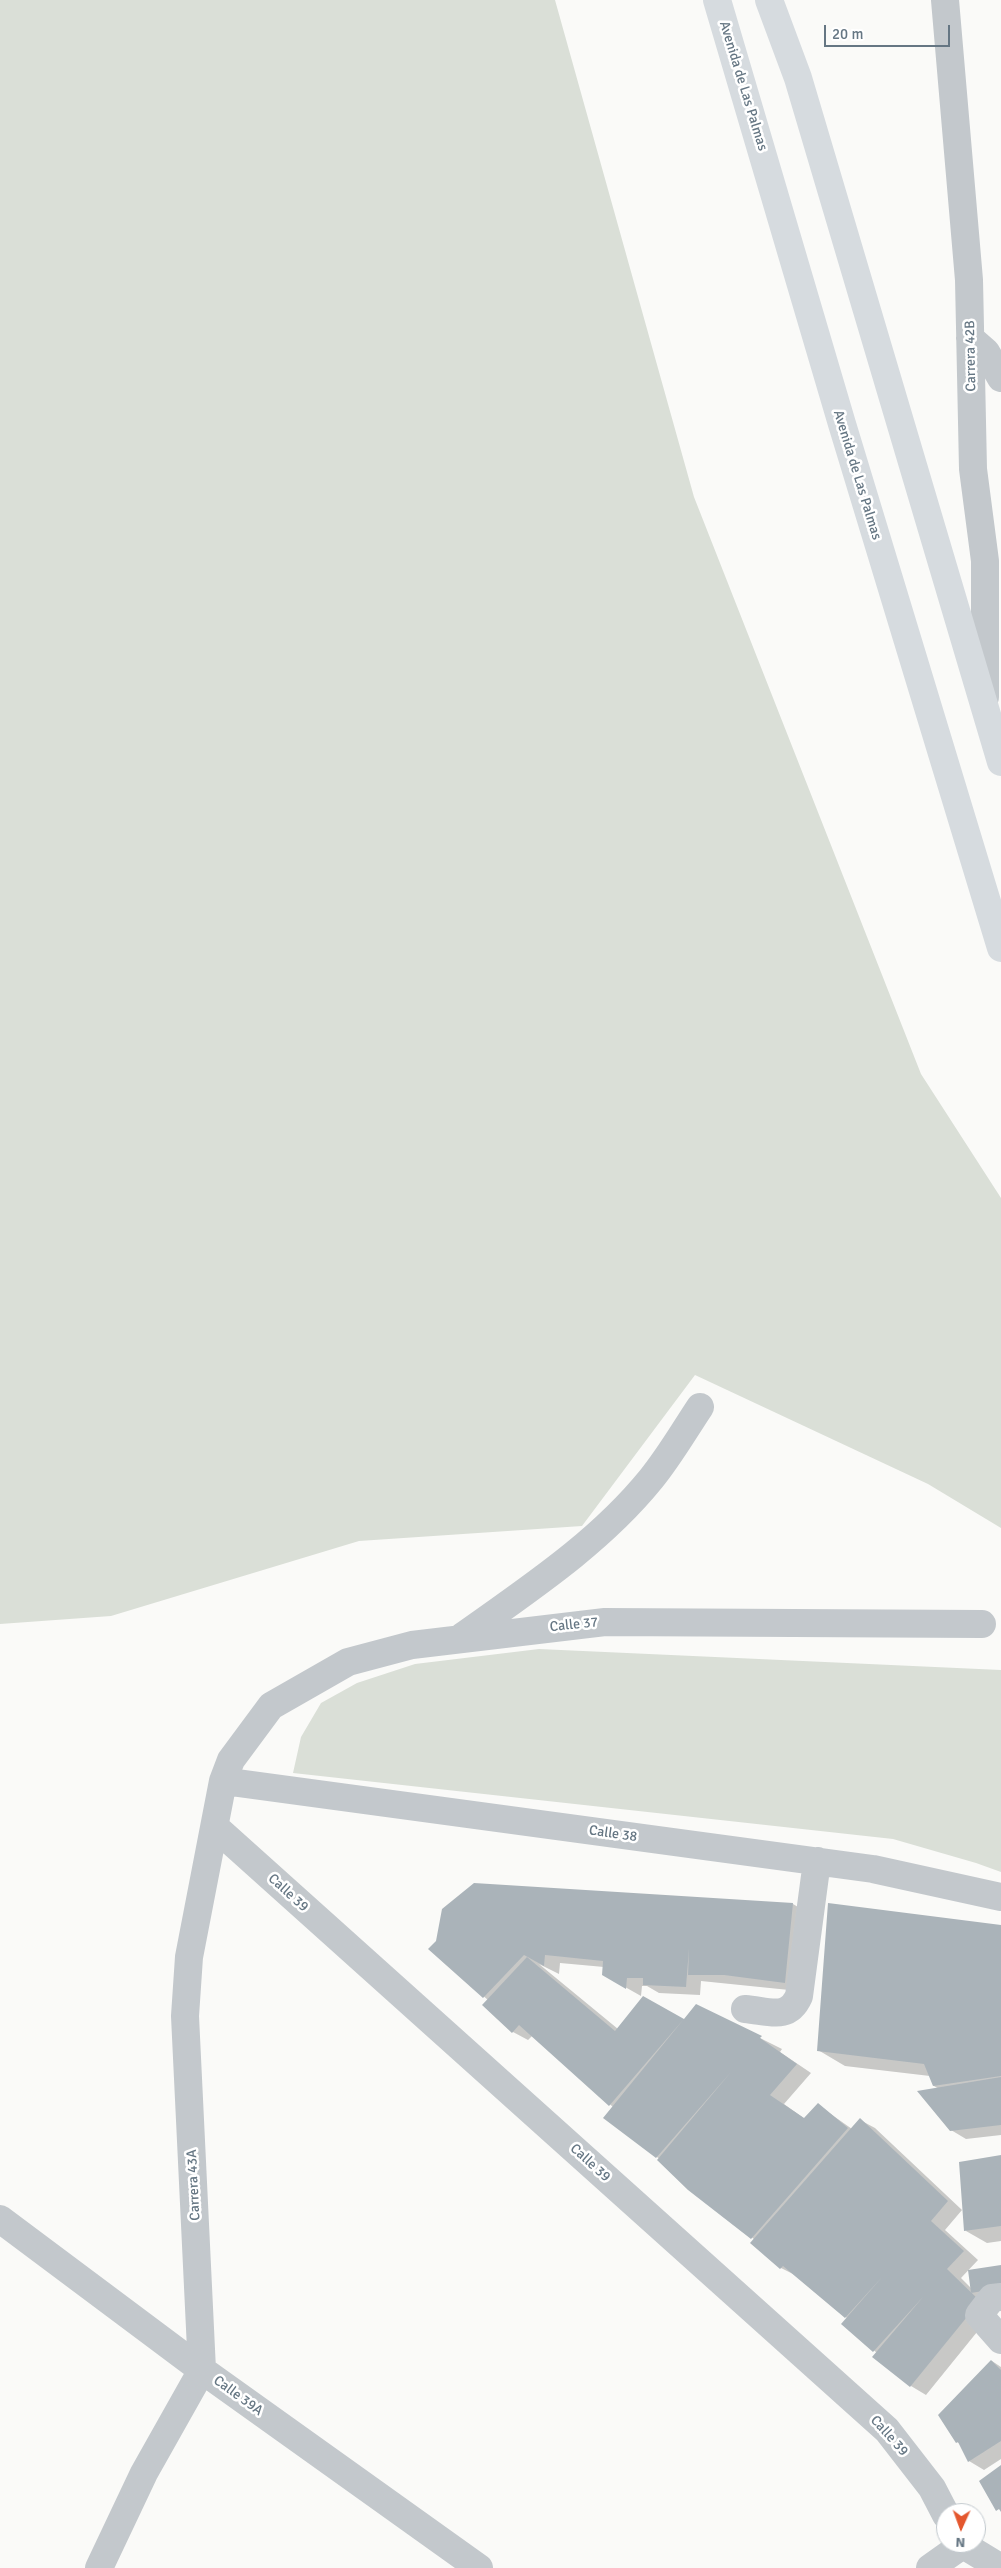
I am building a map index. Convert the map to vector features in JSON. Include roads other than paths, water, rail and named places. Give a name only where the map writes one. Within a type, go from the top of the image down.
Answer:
[{"type":"main road","name":"Avenida de Las Palmas","points":[[716,0],[1001,948]]},
{"type":"main road","points":[[769,0],[804,97],[904,429],[985,712],[999,747]]},
{"type":"street","name":"Carrera 42B","points":[[945,0],[969,280],[973,469],[985,561],[985,712]]},
{"type":"street","points":[[970,338],[986,352],[1001,378]]},
{"type":"street","points":[[460,1637],[533,1586],[600,1533],[650,1479],[700,1407]]},
{"type":"street","name":"Calle 37","points":[[223,1781],[231,1760],[271,1706],[348,1662],[412,1645],[460,1637],[605,1622],[982,1624]]},
{"type":"street","name":"Carrera 43A","points":[[202,2370],[185,2016],[189,1957],[223,1781]]},
{"type":"street","name":"Calle 38","points":[[223,1781],[873,1869],[1001,1897]]},
{"type":"street","name":"Calle 39","points":[[215,1827],[887,2430],[932,2488],[940,2503]]},
{"type":"street","points":[[745,2009],[785,2013],[794,2008],[800,1996],[817,1861]]},
{"type":"street","name":"Calle 39A","points":[[0,2219],[202,2370],[479,2568]]},
{"type":"street","points":[[1001,2297],[992,2298],[979,2315],[1001,2340]]},
{"type":"street","points":[[99,2568],[144,2472],[202,2370]]},
{"type":"street","points":[[930,2568],[949,2553]]},
{"type":"street","points":[[975,2553],[1001,2568]]}]
